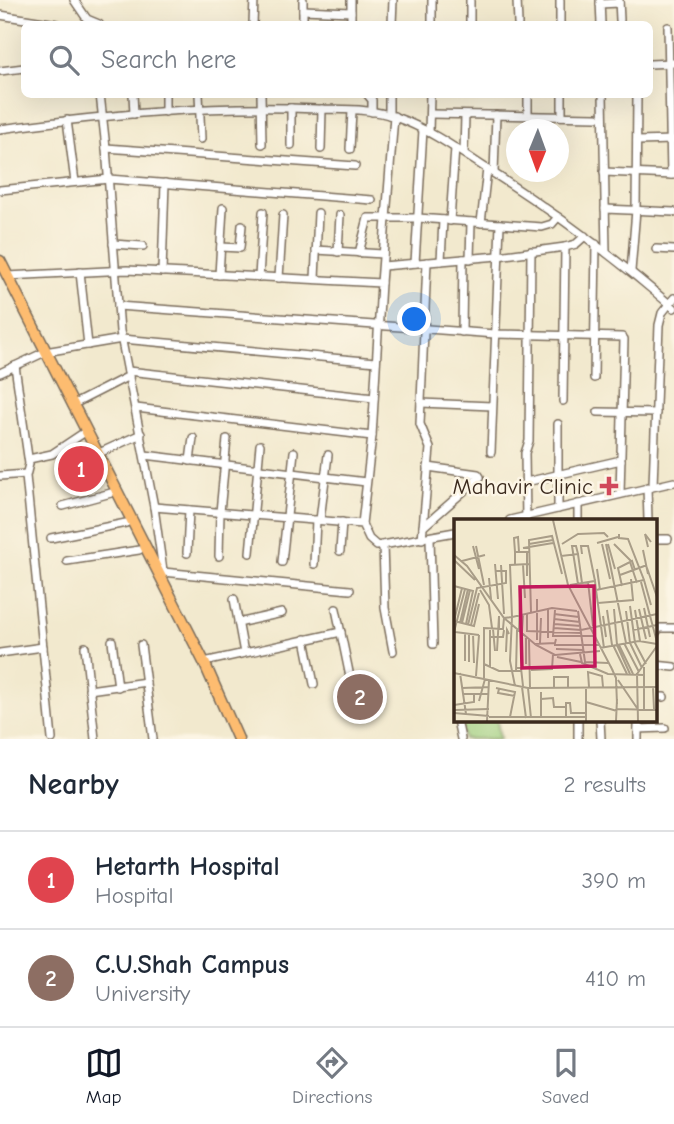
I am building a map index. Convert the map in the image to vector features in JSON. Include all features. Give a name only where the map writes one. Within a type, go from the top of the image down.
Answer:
[{"type":"highway","points":[[0,261],[4,276],[233,739]]},
{"type":"highway","points":[[43,354],[160,573],[238,739]]},
{"type":"street","points":[[74,0],[91,21]]},
{"type":"street","points":[[253,21],[254,0]]},
{"type":"street","points":[[303,0],[303,21]]},
{"type":"street","points":[[351,0],[351,21]]},
{"type":"street","points":[[392,21],[393,0]]},
{"type":"street","points":[[432,0],[432,21]]},
{"type":"street","points":[[470,0],[470,21]]},
{"type":"street","points":[[517,0],[518,21]]},
{"type":"street","points":[[560,0],[560,21]]},
{"type":"street","points":[[601,21],[600,2],[619,2],[620,20]]},
{"type":"street","points":[[303,10],[351,12]]},
{"type":"street","points":[[0,15],[38,21]]},
{"type":"street","points":[[604,172],[672,175],[672,63],[668,27]]},
{"type":"street","points":[[653,64],[672,63]]},
{"type":"street","points":[[0,71],[21,68]]},
{"type":"street","points":[[101,98],[121,338],[154,507],[160,573],[350,590]]},
{"type":"street","points":[[133,98],[134,114]]},
{"type":"street","points":[[165,98],[166,112]]},
{"type":"street","points":[[199,98],[201,139]]},
{"type":"street","points":[[261,98],[262,144]]},
{"type":"street","points":[[370,98],[372,112]]},
{"type":"street","points":[[389,98],[391,116],[383,266],[372,436],[362,524],[373,544],[383,545],[454,532]]},
{"type":"street","points":[[415,263],[430,98]]},
{"type":"street","points":[[527,98],[528,116]]},
{"type":"street","points":[[562,98],[562,116]]},
{"type":"street","points":[[603,98],[606,252]]},
{"type":"street","points":[[631,271],[636,210],[637,98]]},
{"type":"street","points":[[0,129],[103,116],[261,106],[322,109],[391,116],[426,131],[464,153],[585,236],[673,303],[662,313],[659,325],[648,519]]},
{"type":"street","points":[[291,108],[291,145]]},
{"type":"street","points":[[321,149],[322,109]]},
{"type":"street","points":[[350,149],[352,111]]},
{"type":"street","points":[[430,114],[597,117]]},
{"type":"street","points":[[464,153],[465,115]]},
{"type":"street","points":[[481,223],[496,115]]},
{"type":"street","points":[[67,120],[75,182]]},
{"type":"street","points":[[637,141],[672,140]]},
{"type":"street","points":[[106,148],[355,166]]},
{"type":"street","points":[[441,261],[455,148]]},
{"type":"street","points":[[0,190],[109,179],[372,200]]},
{"type":"street","points":[[162,272],[166,183]]},
{"type":"street","points":[[219,275],[223,208]]},
{"type":"street","points":[[605,209],[674,212]]},
{"type":"street","points":[[259,277],[263,212]]},
{"type":"street","points":[[315,279],[318,213]]},
{"type":"street","points":[[279,278],[283,215]]},
{"type":"street","points":[[338,252],[340,215]]},
{"type":"street","points":[[359,253],[366,219],[418,218],[542,228],[552,224],[558,217]]},
{"type":"street","points":[[462,332],[471,222]]},
{"type":"street","points":[[491,452],[500,224]]},
{"type":"street","points":[[221,247],[240,248],[242,225]]},
{"type":"street","points":[[383,266],[565,247],[585,236]]},
{"type":"street","points":[[113,244],[143,246]]},
{"type":"street","points":[[594,378],[596,244]]},
{"type":"street","points":[[563,401],[565,247]]},
{"type":"street","points":[[656,249],[674,250]]},
{"type":"street","points":[[316,250],[383,254]]},
{"type":"street","points":[[531,251],[529,440],[525,453],[526,518],[674,482]]},
{"type":"street","points":[[426,262],[421,427],[429,445],[423,527],[433,644]]},
{"type":"street","points":[[4,276],[115,270],[381,282]]},
{"type":"street","points":[[80,272],[88,345]]},
{"type":"street","points":[[118,306],[424,330],[622,337],[620,494]]},
{"type":"street","points":[[0,373],[43,354],[121,338],[376,362]]},
{"type":"street","points":[[15,366],[29,458],[26,474],[52,739]]},
{"type":"street","points":[[72,405],[129,374],[374,398]]},
{"type":"street","points":[[421,404],[492,406]]},
{"type":"street","points":[[136,408],[372,436]]},
{"type":"street","points":[[598,412],[656,413]]},
{"type":"street","points":[[558,424],[558,509]]},
{"type":"street","points":[[29,458],[52,454],[83,433]]},
{"type":"street","points":[[97,454],[141,434]]},
{"type":"street","points":[[190,461],[193,438]]},
{"type":"street","points":[[219,556],[227,439]]},
{"type":"street","points":[[250,554],[260,445]]},
{"type":"street","points":[[282,562],[294,452]]},
{"type":"street","points":[[145,455],[366,482]]},
{"type":"street","points":[[314,565],[328,455]]},
{"type":"street","points":[[526,482],[621,460]]},
{"type":"street","points":[[423,527],[480,477],[478,474],[428,467]]},
{"type":"street","points":[[0,476],[26,474]]},
{"type":"street","points":[[63,506],[111,493]]},
{"type":"street","points":[[578,504],[578,519]]},
{"type":"street","points":[[154,507],[362,524]]},
{"type":"street","points":[[187,553],[189,510]]},
{"type":"street","points":[[340,551],[342,522]]},
{"type":"street","points":[[51,538],[126,523]]},
{"type":"street","points":[[656,539],[668,539]]},
{"type":"street","points":[[383,545],[386,608],[393,652]]},
{"type":"street","points":[[67,561],[139,550]]},
{"type":"street","points":[[234,599],[244,653]]},
{"type":"street","points":[[336,609],[350,677]]},
{"type":"street","points":[[238,623],[282,613]]},
{"type":"street","points":[[656,632],[660,628],[674,628]]},
{"type":"street","points":[[204,662],[341,632]]},
{"type":"street","points":[[305,639],[314,684]]},
{"type":"street","points":[[112,641],[118,687]]},
{"type":"street","points":[[141,645],[153,739]]},
{"type":"street","points":[[0,653],[43,647]]},
{"type":"street","points":[[85,648],[95,739]]},
{"type":"street","points":[[656,665],[674,667]]},
{"type":"street","points":[[89,690],[146,682]]},
{"type":"street","points":[[656,697],[664,697]]},
{"type":"street","points":[[638,722],[638,739]]},
{"type":"street","points":[[638,729],[665,728]]},
{"type":"green space","points":[[460,722],[497,722],[500,739],[464,739]]},
{"type":"place","name":"Hetarth Hospital","points":[[81,469]]},
{"type":"place","name":"Mahavir Clinic","points":[[609,486]]},
{"type":"place","name":"C.U.Shah Campus","points":[[360,697]]}]
